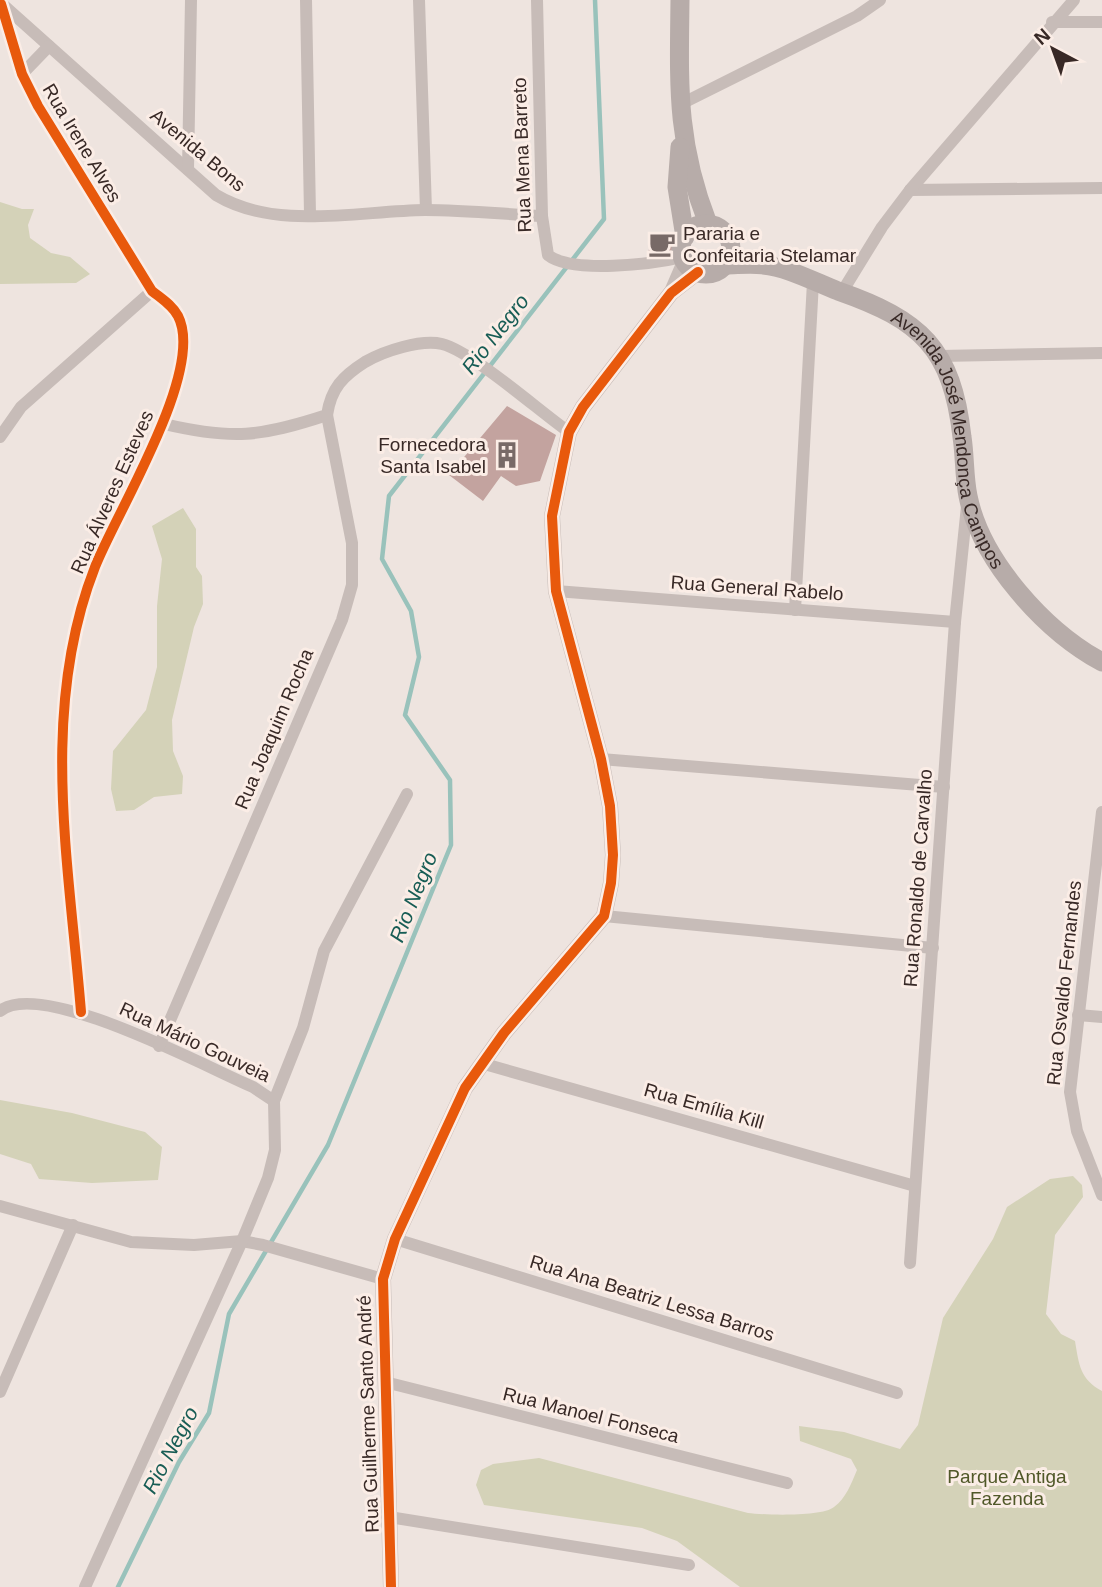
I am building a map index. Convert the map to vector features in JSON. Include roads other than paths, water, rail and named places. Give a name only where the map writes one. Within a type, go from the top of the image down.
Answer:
[{"type":"main road","points":[[680,0],[679,105],[682,136],[693,182],[708,224]]},
{"type":"main road","points":[[682,136],[677,161],[677,187],[688,264],[718,271],[725,265],[731,247],[729,238],[720,228],[708,224],[698,225],[685,237]]},
{"type":"main road","name":"Avenida José Mendonça Campos","points":[[729,238],[764,265],[842,292],[911,324],[940,356],[957,404],[968,496],[981,532],[1001,567],[1031,606],[1061,634],[1102,662]]},
{"type":"main road","name":"Avenida José Mendonça Campos","points":[[725,265],[764,265]]},
{"type":"street","points":[[188,169],[191,0]]},
{"type":"street","points":[[306,0],[310,214]]},
{"type":"street","points":[[419,0],[426,210]]},
{"type":"street","name":"Rua Mena Barreto","points":[[537,0],[542,216],[548,255],[562,262],[587,264],[688,264]]},
{"type":"street","points":[[679,105],[857,16],[880,0]]},
{"type":"street","points":[[842,292],[882,227],[910,190],[1052,22],[1074,0]]},
{"type":"street","name":"Avenida Bons","points":[[0,3],[216,195],[237,208],[257,213],[426,210],[542,216]]},
{"type":"street","name":"Rua Irene Alves","points":[[0,3],[22,74],[38,106],[152,291]]},
{"type":"street","points":[[1052,22],[1102,22]]},
{"type":"street","points":[[22,74],[49,46]]},
{"type":"street","points":[[910,190],[1102,188]]},
{"type":"street","points":[[688,264],[671,293],[599,382],[569,432],[552,516],[556,591],[601,760],[610,806],[613,855],[604,916],[933,948]]},
{"type":"street","points":[[795,610],[813,282]]},
{"type":"street","points":[[0,437],[22,407],[152,291]]},
{"type":"street","name":"Rua Álveres Esteves","points":[[81,1012],[60,746],[66,668],[75,627],[95,567],[164,424],[180,362],[183,332],[179,318],[170,305],[152,291]]},
{"type":"street","points":[[164,424],[233,436],[265,433],[327,415],[329,402],[344,375],[372,358],[423,343],[439,343],[453,348],[474,362],[569,432]]},
{"type":"street","points":[[940,356],[1102,352]]},
{"type":"street","name":"Rua Joaquim Rocha","points":[[159,1046],[342,620],[352,585],[352,543],[327,415]]},
{"type":"street","name":"Rua Ronaldo de Carvalho","points":[[910,1263],[955,622],[968,496]]},
{"type":"street","name":"Rua General Rabelo","points":[[556,591],[955,622]]},
{"type":"street","points":[[601,760],[944,786]]},
{"type":"street","points":[[274,1101],[303,1028],[324,951],[407,794]]},
{"type":"street","name":"Rua Osvaldo Fernandes","points":[[1102,812],[1070,1092],[1071,1114],[1102,1195]]},
{"type":"street","name":"Rua Guilherme Santo André","points":[[391,1587],[383,1279],[395,1239],[465,1088],[481,1063],[604,916]]},
{"type":"street","name":"Rua Mário Gouveia","points":[[0,1011],[20,1002],[81,1012],[253,1087],[274,1101],[275,1150],[268,1178],[85,1587]]},
{"type":"street","points":[[1079,1015],[1102,1017]]},
{"type":"street","name":"Rua Emília Kill","points":[[481,1063],[915,1186]]},
{"type":"street","points":[[0,1206],[141,1243],[194,1245],[242,1241],[290,1250],[383,1279]]},
{"type":"street","points":[[0,1392],[73,1225]]},
{"type":"street","name":"Rua Ana Beatriz Lessa Barros","points":[[395,1239],[897,1393]]},
{"type":"street","name":"Rua Manoel Fonseca","points":[[385,1382],[787,1483]]},
{"type":"street","points":[[389,1517],[689,1565]]},
{"type":"waterway","name":"Rio Negro","points":[[118,1587],[179,1462],[209,1413],[229,1314],[328,1145],[451,845],[450,780],[405,715],[419,657],[411,611],[382,559],[389,496],[604,219],[595,0]]},
{"type":"place","name":"Pararia e Confeitaria Stelamar","points":[[662,244]]},
{"type":"place","name":"Fornecedora Santa Isabel","points":[[507,455]]},
{"type":"park label","name":"Parque Antiga Fazenda","points":[[1007,1487]]}]
